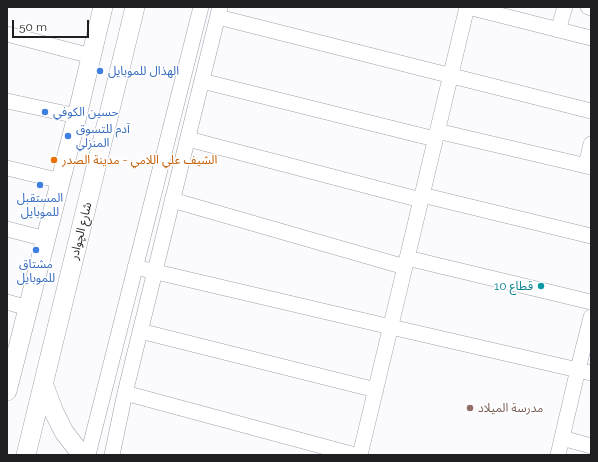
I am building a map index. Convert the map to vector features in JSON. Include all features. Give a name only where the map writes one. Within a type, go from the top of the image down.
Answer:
[{"type":"main road","points":[[8,382],[78,116],[103,7]]},
{"type":"main road","name":"شارع الچوادر","points":[[26,455],[135,7]]},
{"type":"main road","points":[[44,386],[64,432],[82,455]]},
{"type":"street","points":[[88,455],[201,7]]},
{"type":"street","points":[[360,455],[467,7],[591,38]]},
{"type":"street","points":[[558,30],[564,7]]},
{"type":"street","points":[[112,455],[125,393],[219,12],[450,75],[591,111]]},
{"type":"street","points":[[7,34],[91,56]]},
{"type":"street","points":[[202,81],[436,135],[589,166],[591,144]]},
{"type":"street","points":[[7,101],[78,116]]},
{"type":"street","points":[[188,139],[421,198],[591,236]]},
{"type":"street","points":[[7,168],[61,181]]},
{"type":"street","points":[[172,200],[406,263],[591,302]]},
{"type":"street","points":[[7,229],[46,239]]},
{"type":"street","points":[[135,267],[584,371]]},
{"type":"street","points":[[7,302],[28,308]]},
{"type":"street","points":[[558,455],[562,438],[584,371],[591,317]]},
{"type":"street","points":[[140,331],[376,390]]},
{"type":"street","points":[[125,393],[355,455]]},
{"type":"street","points":[[562,438],[591,446]]},
{"type":"place","name":"الهذال للموبايل","points":[[100,71]]},
{"type":"place","name":"حسين الكوفي","points":[[45,112]]},
{"type":"place","name":"آدم للتسوق المنزلي","points":[[68,136]]},
{"type":"place","name":"الشيف علي اللامي - مدينة الصدر","points":[[54,160]]},
{"type":"place","name":"المستقبل للموبايل","points":[[40,185]]},
{"type":"place","name":"مشتاق للموبايل","points":[[36,250]]},
{"type":"place","name":"قطاع 10","points":[[541,286]]},
{"type":"place","name":"مدرسة الميلاد","points":[[470,408]]}]
